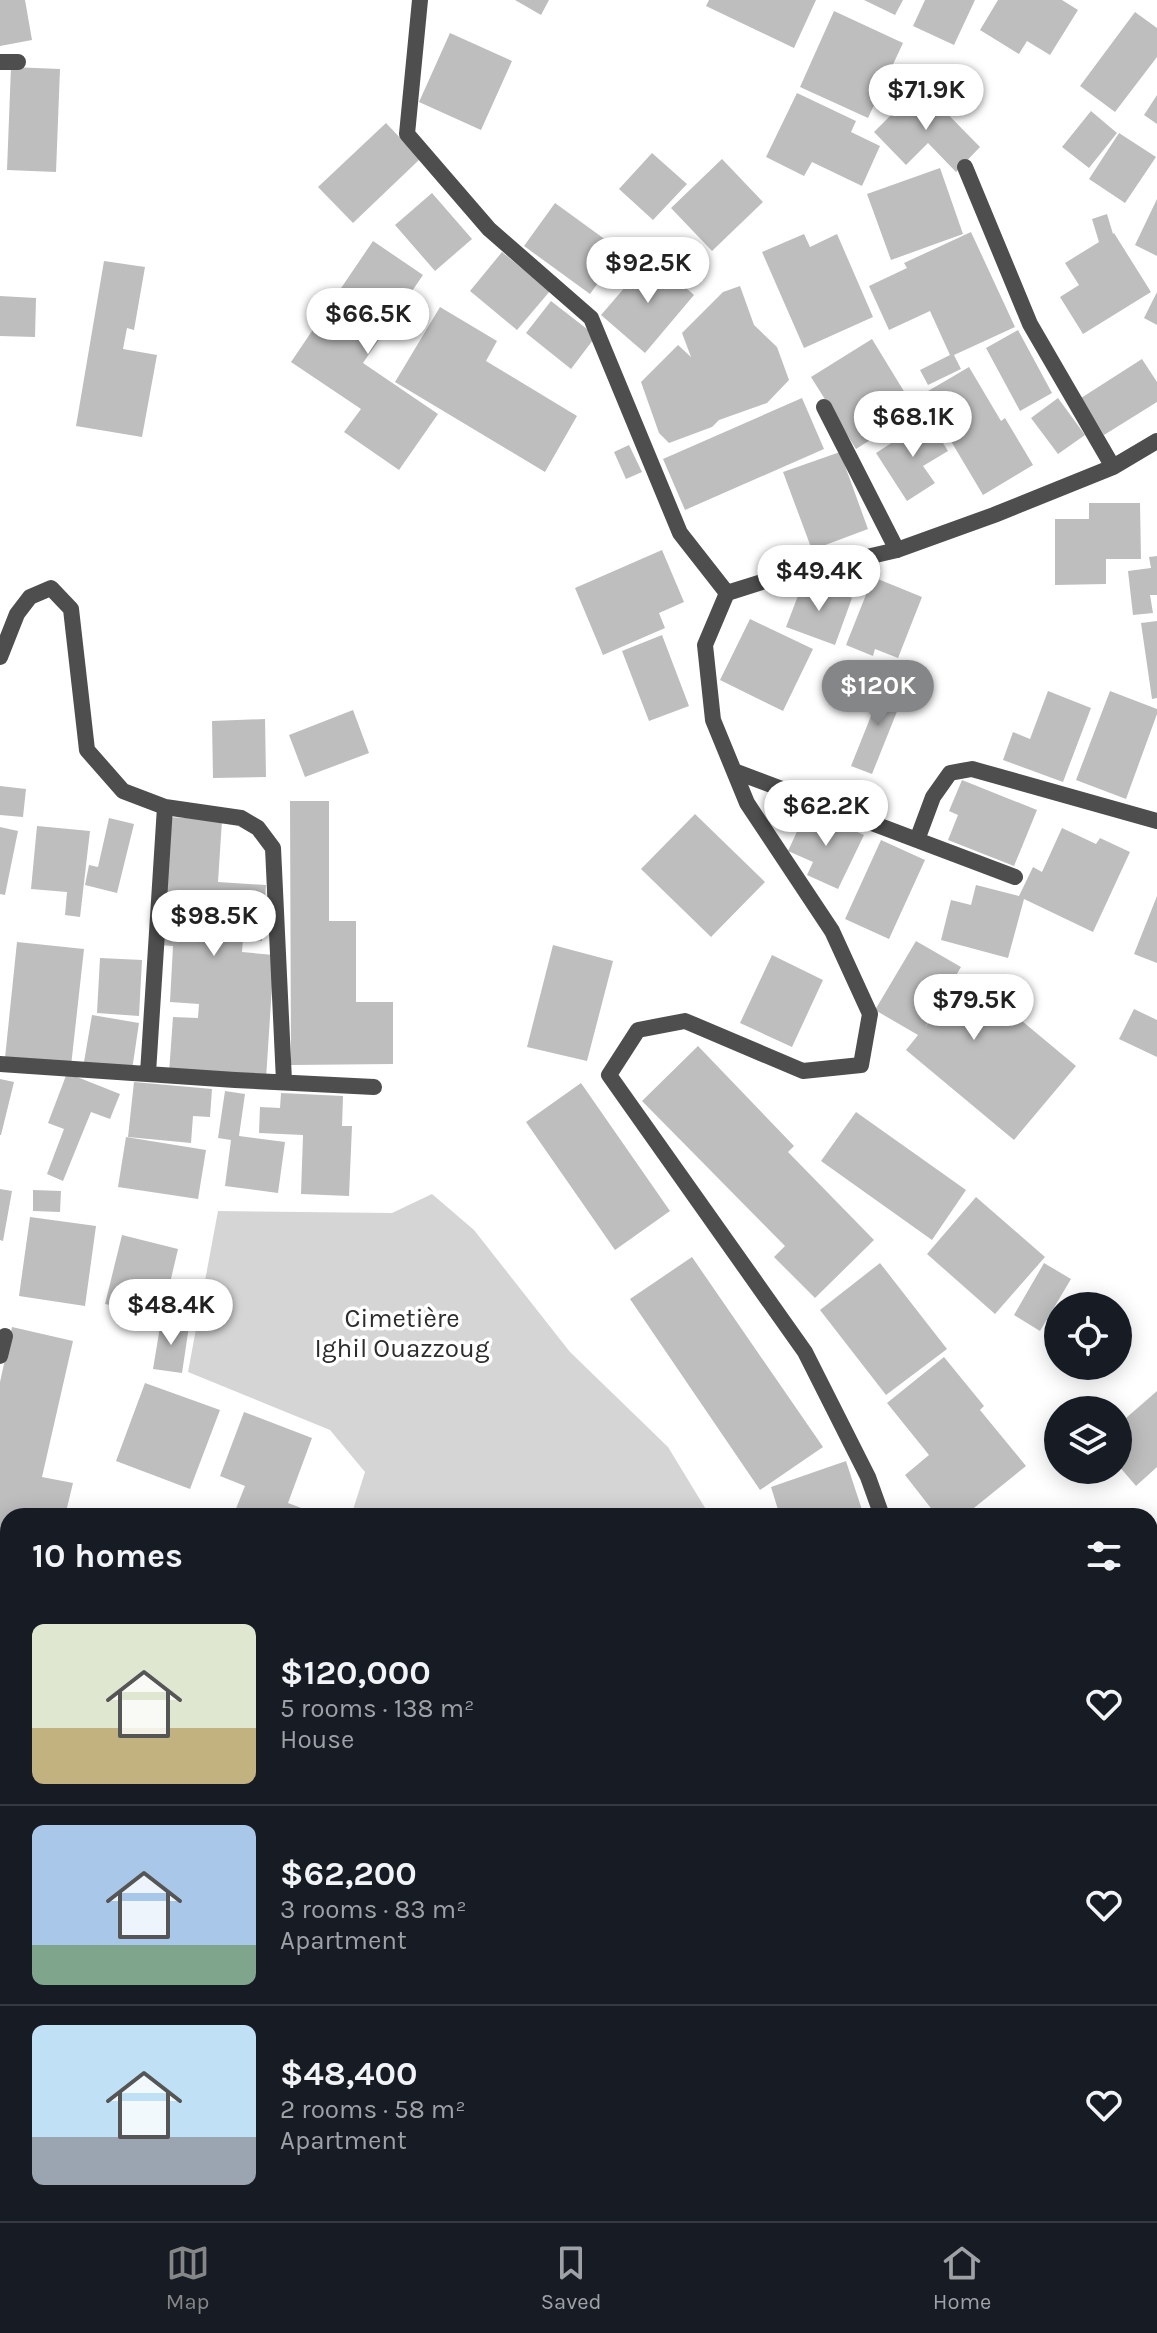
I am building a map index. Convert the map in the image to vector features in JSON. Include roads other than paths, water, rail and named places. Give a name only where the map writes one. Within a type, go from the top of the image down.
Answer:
[{"type":"street","points":[[420,0],[407,134],[489,229],[591,318],[680,533],[727,593]]},
{"type":"street","points":[[0,62],[18,62]]},
{"type":"street","points":[[965,167],[1030,324],[1113,467]]},
{"type":"street","points":[[824,407],[897,550]]},
{"type":"street","points":[[879,1508],[868,1477],[805,1352],[609,1075],[638,1030],[685,1021],[803,1071],[861,1065],[870,1014],[832,931],[747,803],[713,720],[705,645],[727,593],[768,580],[897,550],[1113,467],[1157,441]]},
{"type":"street","points":[[0,657],[17,614],[30,597],[51,588],[71,609],[87,750],[123,791],[165,807],[241,818],[258,828],[273,848],[284,1081]]},
{"type":"street","points":[[917,840],[933,797],[950,773],[972,769],[1157,821]]},
{"type":"street","points":[[734,771],[1015,877]]},
{"type":"street","points":[[148,1073],[165,807]]},
{"type":"street","points":[[0,1064],[374,1087]]},
{"type":"street","points":[[0,1356],[5,1336]]},
{"type":"park label","name":"Cimetière Ighil Ouazzoug","points":[[402,1333]]}]
